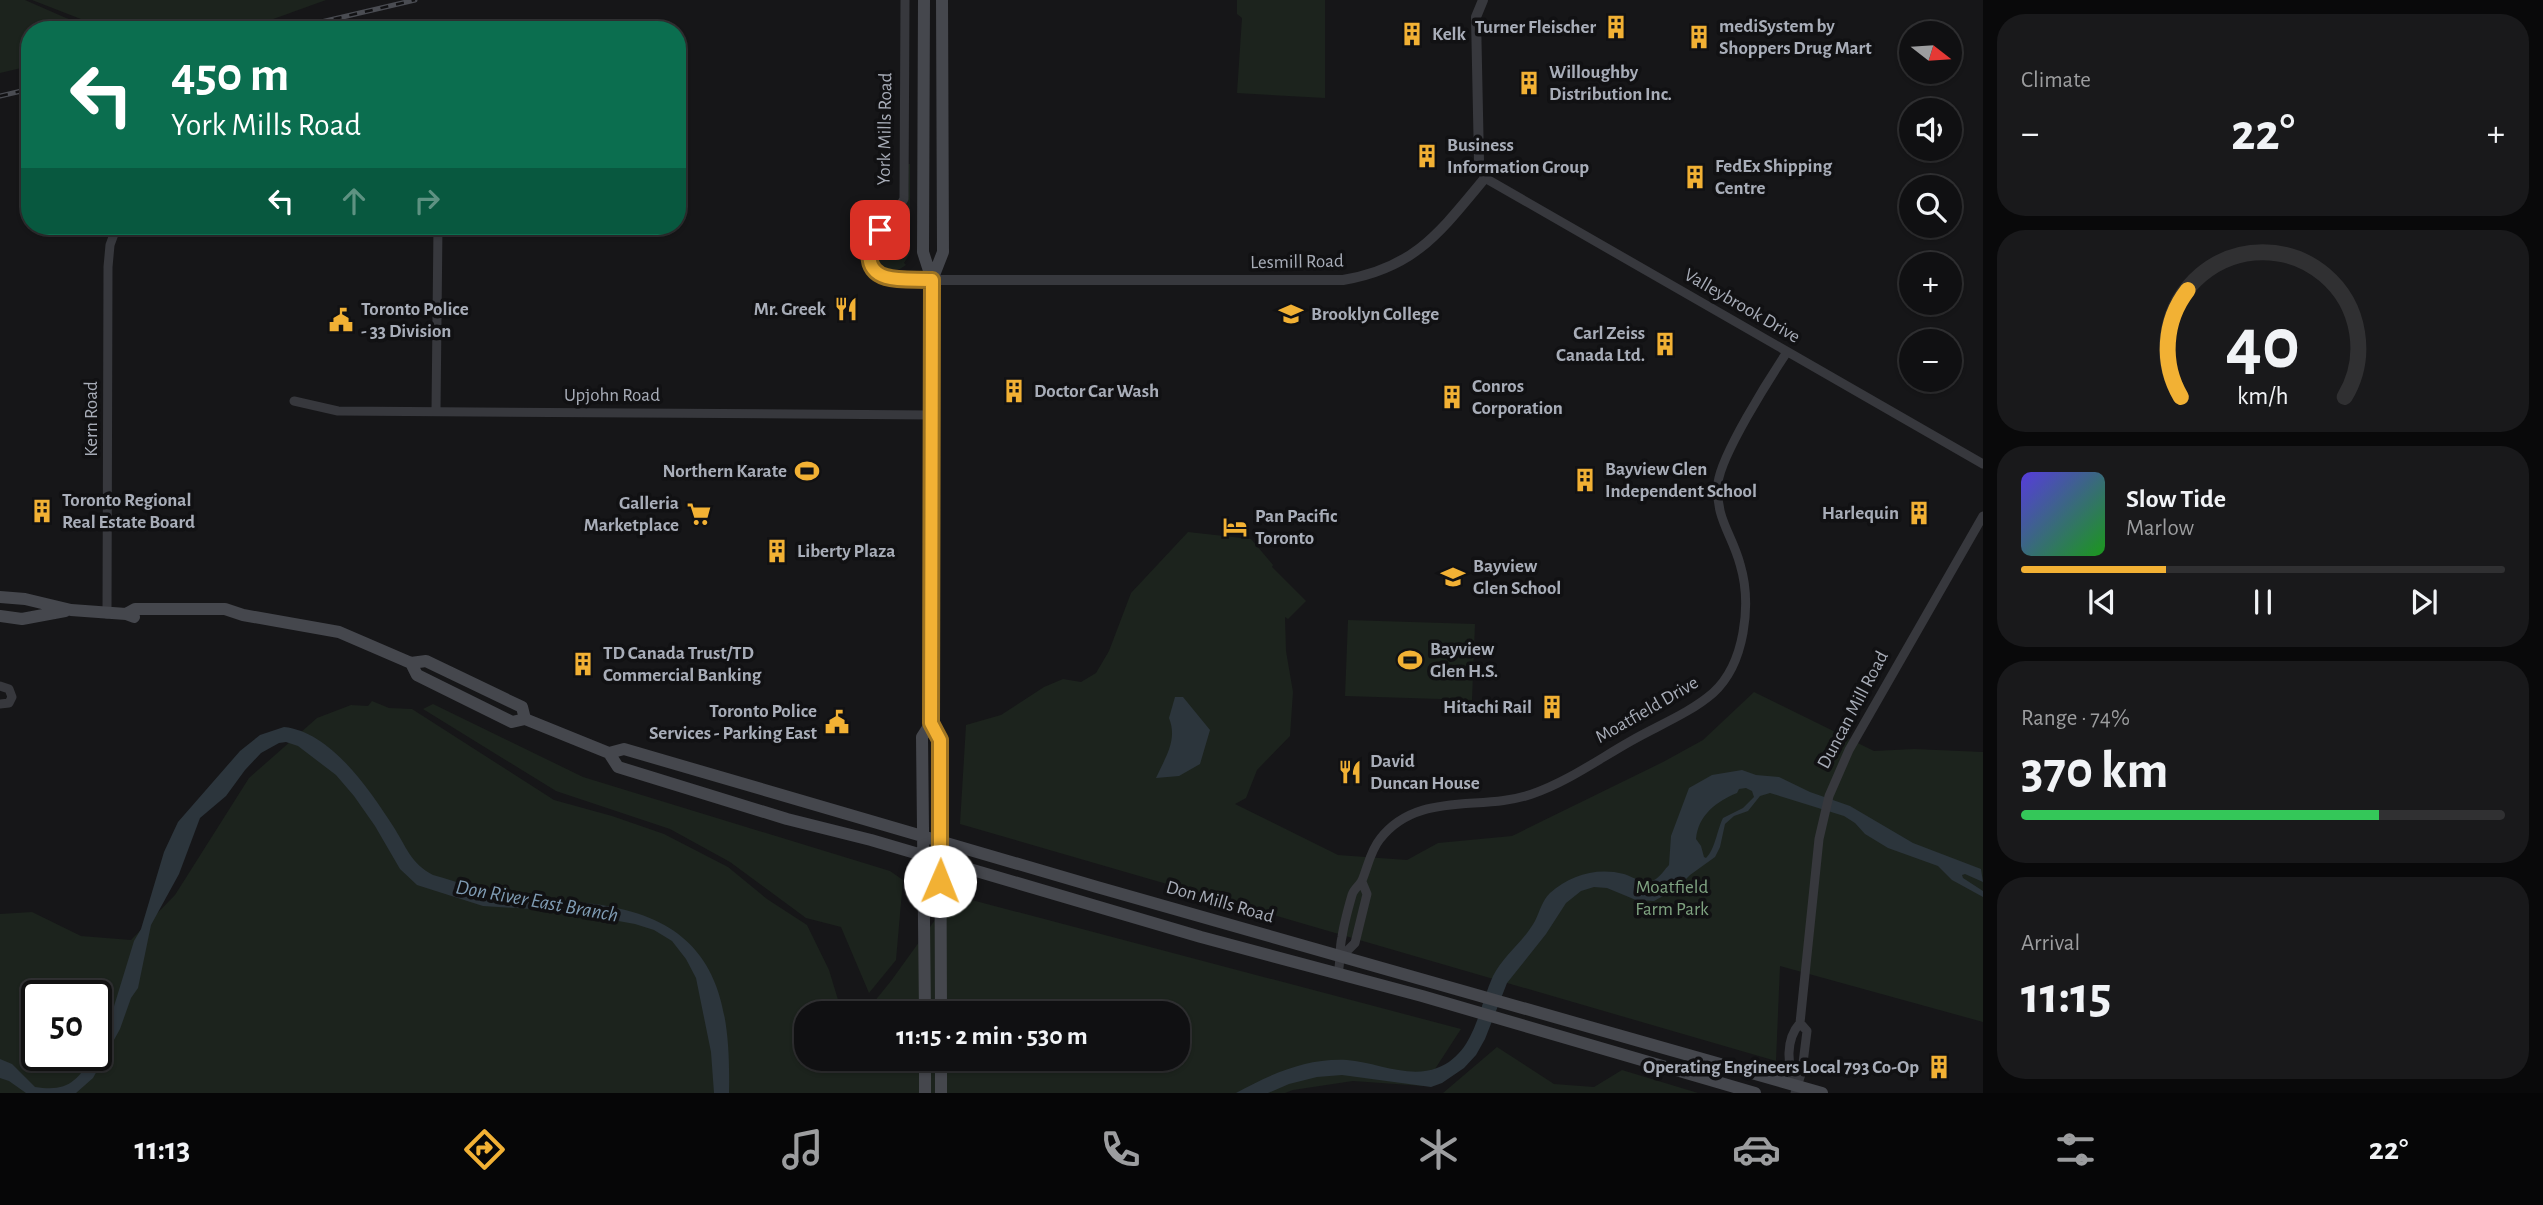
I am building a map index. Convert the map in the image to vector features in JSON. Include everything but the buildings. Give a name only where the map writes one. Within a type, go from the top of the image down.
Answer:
[{"type":"main road","name":"York Mills Road","points":[[924,0],[923,252],[932,280],[931,723],[940,740],[941,1001]]},
{"type":"main road","name":"York Mills Road","points":[[932,280],[943,252],[942,0]]},
{"type":"main road","name":"Don Mills Road","points":[[0,597],[107,614],[126,614],[135,609],[225,609],[243,615],[339,632],[411,663],[417,675],[512,722],[526,719],[609,753],[618,767],[1201,937],[1422,996],[1755,1093]]},
{"type":"main road","name":"Don Mills Road","points":[[0,616],[22,619],[71,610]]},
{"type":"main road","name":"York Mills Road","points":[[925,1001],[922,737],[931,723]]},
{"type":"main road","name":"Don Mills Road","points":[[609,753],[624,749],[1796,1089],[1822,1093]]},
{"type":"main road","points":[[668,782],[674,764]]},
{"type":"main road","points":[[764,811],[772,792]]},
{"type":"main road","points":[[925,1071],[925,1093]]},
{"type":"main road","points":[[941,1071],[941,1093]]},
{"type":"street","name":"York Mills Road","points":[[905,0],[904,198],[892,219],[873,239],[868,256],[873,269],[885,277],[932,280]]},
{"type":"street","points":[[1483,0],[1476,17],[1479,161],[1485,178]]},
{"type":"street","name":"Lesmill Road","points":[[932,280],[1330,280],[1363,277],[1381,272],[1413,254],[1459,209],[1485,178]]},
{"type":"street","name":"Valleybrook Drive","points":[[1485,178],[1983,464]]},
{"type":"street","name":"Kern Road","points":[[107,614],[108,267],[114,235]]},
{"type":"street","points":[[436,411],[438,235]]},
{"type":"street","name":"Moatfield Drive","points":[[1338,973],[1342,956],[1341,939],[1353,891],[1362,882],[1379,840],[1390,828],[1410,814],[1427,807],[1490,803],[1532,794],[1552,786],[1700,703],[1722,684],[1740,650],[1745,594],[1740,563],[1722,522],[1718,505],[1719,478],[1734,442],[1787,352]]},
{"type":"street","name":"Upjohn Road","points":[[294,401],[338,411],[932,415]]},
{"type":"street","name":"Duncan Mill Road","points":[[1796,1089],[1788,1067],[1792,1032],[1800,1023],[1819,839],[1829,796],[1841,766],[1983,516]]},
{"type":"street","points":[[0,686],[9,690],[12,697],[9,703],[0,704]]},
{"type":"street","name":"Moatfield Drive","points":[[1342,956],[1355,943],[1367,894],[1362,882]]},
{"type":"street","name":"Duncan Mill Road","points":[[1796,1089],[1802,1071],[1807,1031],[1800,1023]]},
{"type":"green space","points":[[0,0],[25,0],[75,21],[21,21],[21,68],[0,73]]},
{"type":"green space","points":[[32,0],[326,0],[268,21],[86,21]]},
{"type":"green space","points":[[1237,0],[1325,0],[1325,98],[1237,93],[1242,18],[1237,14]]},
{"type":"green space","points":[[908,164],[910,253],[904,263],[906,265],[900,269],[887,269],[878,261],[877,249],[897,229],[905,214]]},
{"type":"green space","name":"Moatfield Farm Park","points":[[1188,532],[1251,539],[1272,567],[1306,601],[1288,619],[1285,617],[1286,651],[1293,692],[1290,736],[1257,770],[1246,798],[1235,804],[1338,855],[1407,860],[1438,843],[1512,836],[1703,740],[1754,692],[1874,751],[1914,749],[1983,752],[1983,1022],[1780,966],[1776,1061],[960,824],[966,725],[1001,715],[1044,687],[1063,679],[1081,682],[1096,673],[1109,651],[1131,593]]},
{"type":"green space","name":"Bayview Glen H.S.","points":[[1348,620],[1475,624],[1472,700],[1345,696]]},
{"type":"green space","points":[[372,701],[389,708],[412,709],[554,800],[664,834],[728,867],[767,899],[807,925],[829,970],[838,1001],[794,1001],[794,1071],[1190,1071],[1190,1001],[875,1001],[953,895],[1461,1029],[1424,1086],[1353,1081],[1285,1093],[0,1093],[0,914],[32,912],[81,936],[131,940],[175,895],[249,778],[317,718],[351,705],[368,706]]},
{"type":"green space","points":[[433,704],[583,777],[890,871],[903,880],[896,960],[869,993],[841,927],[806,918],[730,862],[670,829],[556,791],[423,709]]},
{"type":"green space","points":[[1497,1047],[1554,1084],[1594,1087],[1622,1070],[1698,1093],[1443,1093]]},
{"type":"water","points":[[1175,697],[1183,697],[1210,730],[1200,764],[1179,776],[1156,778],[1171,741],[1169,718]]},
{"type":"water","name":"Don River East Branch","points":[[284,727],[301,731],[333,751],[372,796],[414,860],[433,875],[528,899],[612,907],[647,917],[674,931],[695,950],[710,972],[720,998],[726,1027],[729,1093],[714,1093],[711,1052],[696,978],[672,941],[654,930],[635,924],[563,911],[483,906],[417,885],[400,869],[375,826],[336,775],[298,746],[286,742],[261,753],[226,796],[200,818],[179,874],[151,925],[138,988],[112,1044],[112,1013],[164,852],[178,822],[240,751],[260,735]]},
{"type":"water","points":[[1742,770],[1756,775],[1779,777],[1810,792],[1850,806],[1913,843],[1981,869],[1983,882],[1962,875],[1983,891],[1983,897],[1952,880],[1938,866],[1888,848],[1865,834],[1844,816],[1770,793],[1760,796],[1748,811],[1734,816],[1725,824],[1715,857],[1676,889],[1654,901],[1636,900],[1607,888],[1594,887],[1581,891],[1566,903],[1546,934],[1507,983],[1476,1055],[1464,1068],[1442,1083],[1431,1087],[1342,1075],[1317,1077],[1268,1093],[1236,1093],[1276,1074],[1317,1062],[1358,1061],[1415,1072],[1437,1068],[1450,1061],[1460,1052],[1474,1029],[1497,969],[1535,921],[1550,893],[1566,881],[1594,872],[1614,872],[1646,882],[1656,879],[1669,865],[1671,836],[1689,788],[1712,775]],"holes":[[[1739,789],[1752,791],[1754,797],[1743,808],[1723,818],[1712,850],[1704,857],[1696,839],[1700,823],[1705,816]]]},
{"type":"water","name":"Don River East Branch","points":[[0,1059],[12,1064],[35,1087],[63,1086],[82,1072],[97,1071],[76,1093],[26,1093],[0,1078]]},
{"type":"railway","points":[[325,21],[415,0]]},
{"type":"railway","points":[[0,96],[21,91]]},
{"type":"place","name":"Turner Fleischer","points":[[1616,27]]},
{"type":"place","name":"Kelk","points":[[1412,34]]},
{"type":"place","name":"mediSystem by Shoppers Drug Mart","points":[[1699,37]]},
{"type":"place","name":"Willoughby Distribution Inc.","points":[[1529,83]]},
{"type":"place","name":"Business Information Group","points":[[1427,156]]},
{"type":"place","name":"FedEx Shipping Centre","points":[[1695,177]]},
{"type":"place","name":"Mr. Greek","points":[[846,309]]},
{"type":"place","name":"Brooklyn College","points":[[1291,314]]},
{"type":"place","name":"Toronto Police - 33 Division","points":[[341,320]]},
{"type":"place","name":"Carl Zeiss Canada Ltd.","points":[[1665,344]]},
{"type":"place","name":"Doctor Car Wash","points":[[1014,391]]},
{"type":"place","name":"Conros Corporation","points":[[1452,397]]},
{"type":"place","name":"Northern Karate","points":[[807,471]]},
{"type":"place","name":"Bayview Glen Independent School","points":[[1585,480]]},
{"type":"place","name":"Toronto Regional Real Estate Board","points":[[42,511]]},
{"type":"place","name":"Harlequin","points":[[1919,513]]},
{"type":"place","name":"Galleria Marketplace","points":[[699,514]]},
{"type":"place","name":"Pan Pacific Toronto","points":[[1235,527]]},
{"type":"place","name":"Liberty Plaza","points":[[777,551]]},
{"type":"place","name":"Bayview Glen School","points":[[1453,577]]},
{"type":"place","name":"Bayview Glen H.S.","points":[[1410,660]]},
{"type":"place","name":"TD Canada Trust/TD Commercial Banking","points":[[583,664]]},
{"type":"place","name":"Hitachi Rail","points":[[1552,707]]},
{"type":"place","name":"Toronto Police Services - Parking East","points":[[837,722]]},
{"type":"place","name":"David Duncan House","points":[[1350,772]]},
{"type":"place","name":"Operating Engineers Local 793 Co-Op","points":[[1939,1067]]},
{"type":"route","points":[[880,230],[873,239],[868,256],[873,269],[885,277],[932,280],[931,723],[940,740],[940,881]]}]
